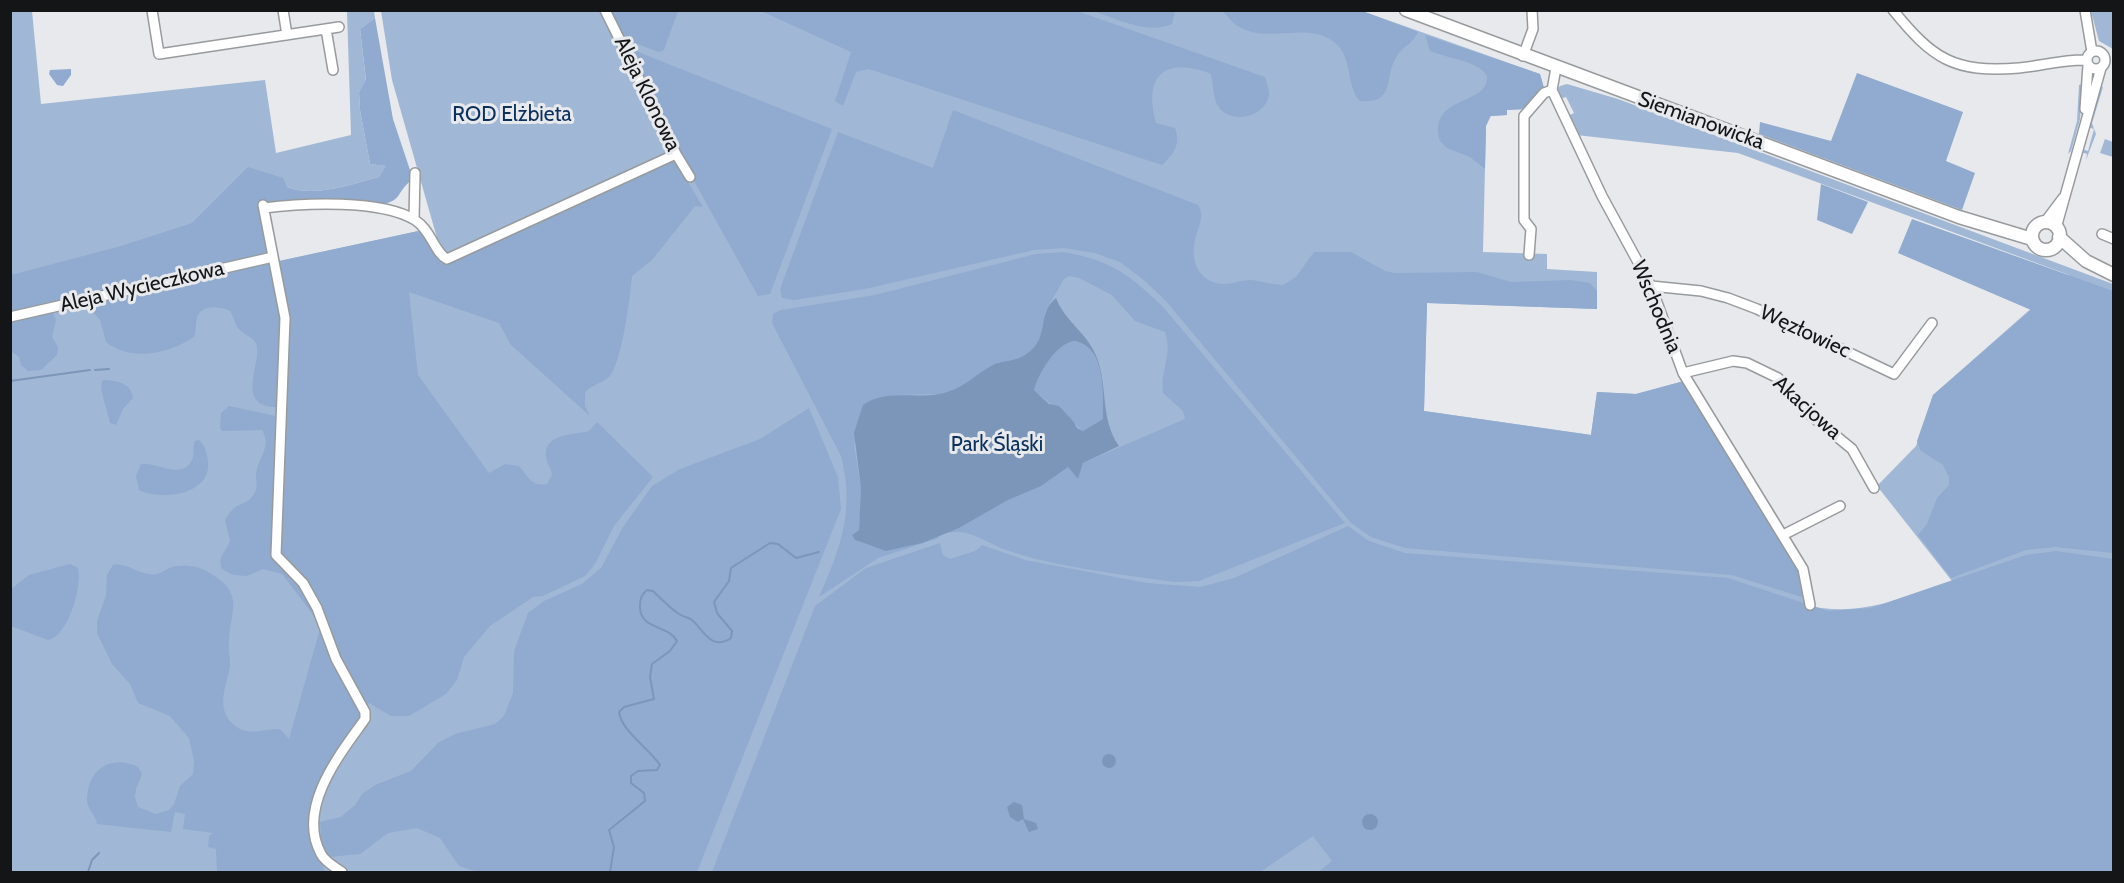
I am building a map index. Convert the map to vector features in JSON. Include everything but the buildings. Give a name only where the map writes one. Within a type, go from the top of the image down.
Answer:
[{"type":"street","points":[[152,10],[159,54],[339,27]]},
{"type":"street","points":[[283,10],[287,35]]},
{"type":"street","name":"Aleja Klonowa","points":[[605,10],[676,154],[690,177]]},
{"type":"street","name":"Siemianowicka","points":[[1406,10],[1523,56],[1964,218],[1998,227],[2047,234],[2086,261],[2114,275]]},
{"type":"street","points":[[1523,56],[1534,26],[1532,10]]},
{"type":"street","points":[[1893,10],[1928,50],[1959,65],[1985,69],[2019,68],[2089,59],[2100,52],[2109,58],[2101,68],[2063,198],[2047,234]]},
{"type":"street","points":[[2085,10],[2089,59],[2085,121]]},
{"type":"street","points":[[326,29],[333,70]]},
{"type":"street","points":[[2089,59],[2093,69],[2101,68]]},
{"type":"street","points":[[1529,255],[1531,229],[1524,220],[1524,116],[1544,93],[1552,90],[1556,68]]},
{"type":"street","name":"Wschodnia","points":[[1552,90],[1602,196],[1651,286],[1683,373],[1803,569],[1810,605]]},
{"type":"street","points":[[342,873],[322,856],[315,826],[316,810],[324,781],[365,719],[363,706],[336,659],[317,609],[303,583],[276,555],[284,412],[285,318],[263,206],[326,204],[375,208],[414,219],[430,234],[442,257],[453,258],[676,154]]},
{"type":"street","points":[[414,219],[415,173]]},
{"type":"street","points":[[2102,234],[2114,238]]},
{"type":"street","name":"Aleja Wycieczkowa","points":[[10,317],[273,257]]},
{"type":"street","name":"Węzłowiec","points":[[1651,286],[1711,292],[1894,374],[1932,323]]},
{"type":"street","name":"Akacjowa","points":[[1683,373],[1733,361],[1747,363],[1778,378],[1808,413],[1852,448],[1874,488]]},
{"type":"street","points":[[1783,535],[1840,506]]},
{"type":"green space","points":[[11,11],[32,11],[41,104],[265,80],[276,153],[351,135],[347,11],[374,11],[375,18],[360,29],[366,81],[359,92],[360,110],[370,164],[387,166],[379,177],[333,189],[309,191],[287,187],[208,225],[11,296]]},
{"type":"green space","name":"ROD Elżbieta","points":[[381,11],[600,11],[672,155],[454,257],[441,252],[392,80]]},
{"type":"green space","name":"Park Śląski","points":[[610,11],[1362,11],[1540,74],[1544,88],[1525,109],[1507,110],[1507,115],[1491,116],[1486,126],[1483,252],[1547,254],[1547,269],[1597,272],[1597,309],[1427,303],[1424,411],[1591,435],[1597,392],[1636,394],[1684,381],[1800,569],[1806,605],[1825,608],[1862,608],[1952,581],[1877,486],[1916,446],[1933,395],[2069,275],[1738,153],[1576,135],[1568,116],[1574,113],[1566,97],[1560,99],[1556,91],[1560,86],[1567,84],[1618,99],[2113,284],[2113,872],[11,872],[10,319],[423,230],[448,262],[674,159]]},
{"type":"green space","points":[[2091,11],[2113,11],[2113,49],[2099,41]]},
{"type":"green space","points":[[2083,84],[2080,119],[2071,151],[2068,154],[2077,121],[2079,85]]},
{"type":"green space","points":[[2099,85],[2103,87],[2092,123],[2096,134],[2086,160],[2087,154],[2081,152],[2082,149],[2088,151],[2094,129],[2088,127]]},
{"type":"green space","points":[[2105,139],[2113,142],[2113,157],[2100,153]]},
{"type":"shaded area","points":[[610,11],[678,11],[664,50],[659,52],[624,39]]},
{"type":"shaded area","points":[[761,11],[1077,11],[1265,77],[1269,95],[1266,103],[1254,114],[1230,116],[1223,112],[1216,103],[1211,74],[1181,67],[1161,74],[1153,93],[1156,123],[1175,128],[1177,134],[1177,144],[1173,153],[1162,165],[869,69],[856,72],[843,106],[835,101],[851,52]]},
{"type":"shaded area","points":[[1093,11],[1175,11],[1172,24],[1153,28],[1133,25]]},
{"type":"shaded area","points":[[1222,11],[1362,11],[1418,32],[1397,56],[1384,93],[1372,101],[1360,101],[1352,87],[1344,56],[1334,42],[1312,33],[1263,34],[1251,32],[1239,27]]},
{"type":"shaded area","points":[[375,18],[393,119],[413,179],[395,199],[374,206],[265,205],[270,254],[11,314],[11,275],[121,246],[192,223],[248,167],[283,178],[287,187],[309,191],[333,189],[379,177],[386,166],[370,164],[359,92],[366,80],[360,29]]},
{"type":"shaded area","points":[[1425,35],[1540,74],[1544,88],[1525,109],[1507,110],[1507,115],[1490,116],[1486,126],[1485,169],[1470,157],[1447,148],[1440,141],[1438,126],[1442,115],[1450,108],[1479,93],[1485,86],[1487,76],[1470,63],[1430,51]]},
{"type":"shaded area","points":[[628,48],[832,129],[770,294],[758,296],[680,156]]},
{"type":"shaded area","points":[[71,69],[71,75],[63,86],[57,85],[49,74],[50,70]]},
{"type":"shaded area","points":[[1857,73],[1963,112],[1946,161],[1975,173],[1962,210],[1759,134],[1760,122],[1831,141]]},
{"type":"shaded area","points":[[953,110],[1198,205],[1201,216],[1194,245],[1195,261],[1201,274],[1214,282],[1227,284],[1251,280],[1283,285],[1296,277],[1314,252],[1351,252],[1385,271],[1395,273],[1477,272],[1511,282],[1571,280],[1590,283],[1597,291],[1597,309],[1427,303],[1424,411],[1591,435],[1597,392],[1636,394],[1684,381],[1800,569],[1805,598],[1732,575],[1405,548],[1371,537],[1351,523],[1166,301],[1120,262],[1095,253],[1064,248],[1034,250],[865,289],[794,300],[782,298],[780,289],[838,132],[933,168]]},
{"type":"shaded area","points":[[674,159],[703,207],[695,206],[652,260],[632,276],[625,329],[614,370],[609,377],[585,392],[585,406],[590,416],[511,345],[499,323],[409,292],[418,375],[489,473],[505,464],[519,466],[533,482],[547,484],[552,475],[546,457],[549,443],[561,436],[589,431],[597,422],[653,477],[614,526],[595,564],[585,576],[543,596],[533,597],[490,626],[464,657],[457,680],[446,694],[409,716],[391,716],[369,703],[366,706],[314,809],[320,860],[325,872],[217,872],[216,849],[208,847],[209,836],[213,833],[183,829],[185,814],[175,812],[171,832],[97,824],[88,806],[88,788],[96,772],[103,767],[119,762],[138,767],[142,774],[135,797],[138,807],[156,814],[169,810],[174,804],[180,786],[193,774],[194,761],[189,738],[170,716],[138,703],[130,684],[112,664],[97,633],[97,621],[106,595],[107,575],[113,565],[151,574],[157,574],[175,566],[192,566],[213,575],[229,590],[233,598],[229,644],[230,668],[223,703],[227,717],[245,731],[280,729],[289,739],[321,625],[282,574],[263,569],[247,576],[233,575],[222,569],[221,557],[230,541],[225,520],[233,509],[249,500],[254,494],[257,468],[266,442],[262,430],[222,431],[220,428],[221,413],[229,406],[276,416],[276,407],[264,405],[253,393],[257,355],[255,341],[239,329],[230,311],[211,307],[199,313],[194,337],[184,343],[150,353],[127,352],[106,342],[100,320],[85,303],[423,230],[448,262]]},
{"type":"shaded area","points":[[1821,184],[1868,202],[1852,234],[1817,220]]},
{"type":"shaded area","points":[[1912,219],[2113,291],[2113,553],[2055,547],[2026,550],[1951,578],[1918,535],[1927,524],[1937,498],[1949,485],[1949,477],[1943,465],[1920,450],[1917,441],[1933,395],[2031,310],[1898,253]]},
{"type":"shaded area","points":[[1064,252],[1095,260],[1119,271],[1164,308],[1345,523],[1199,581],[1176,582],[1090,570],[1046,561],[1006,550],[971,534],[950,533],[949,531],[959,528],[1008,500],[1050,480],[1056,472],[1068,467],[1078,479],[1083,463],[1185,419],[1183,411],[1163,393],[1168,348],[1165,332],[1135,321],[1112,295],[1079,278],[1069,276],[1064,279],[1045,312],[1043,334],[1036,345],[1022,358],[991,366],[959,389],[940,394],[894,395],[854,444],[861,488],[859,530],[852,535],[855,540],[877,547],[897,548],[916,544],[938,535],[939,538],[878,558],[819,597],[834,561],[844,528],[847,494],[845,476],[841,456],[772,323],[773,314],[781,310],[875,295],[1036,254]]},
{"type":"shaded area","points":[[1056,298],[1065,314],[1093,349],[1100,369],[1109,425],[1119,446],[1083,463],[1078,479],[1068,467],[1041,486],[1008,500],[959,528],[922,543],[886,551],[855,540],[852,535],[859,530],[861,488],[854,433],[863,405],[881,397],[947,392],[961,386],[995,364],[1025,355],[1038,341],[1050,305]],"holes":[[[1074,341],[1084,345],[1092,352],[1100,372],[1103,419],[1083,431],[1077,428],[1059,406],[1049,404],[1034,390],[1044,367],[1061,347]]]},
{"type":"shaded area","points":[[52,310],[56,320],[52,337],[58,347],[57,355],[41,370],[28,371],[21,365],[19,357],[11,351],[10,319]]},
{"type":"shaded area","points":[[1074,341],[1084,345],[1092,352],[1097,361],[1102,384],[1103,419],[1083,431],[1034,390],[1039,375],[1054,353],[1067,343]]},
{"type":"shaded area","points":[[102,381],[124,384],[132,393],[133,398],[123,409],[116,425],[110,423],[101,389]]},
{"type":"shaded area","points":[[809,408],[838,477],[841,509],[697,872],[478,872],[459,866],[440,838],[417,828],[388,833],[360,854],[329,857],[322,851],[320,822],[341,817],[355,805],[362,794],[375,785],[411,771],[439,742],[455,734],[495,724],[504,716],[513,693],[514,651],[528,613],[544,601],[582,584],[601,568],[623,527],[652,486],[680,469],[760,439]]},
{"type":"shaded area","points":[[199,440],[206,452],[208,469],[204,479],[196,487],[174,495],[149,494],[139,490],[136,476],[141,464],[175,470],[182,469],[192,460],[194,443]]},
{"type":"shaded area","points":[[1348,526],[1369,541],[1405,553],[1728,578],[1828,611],[1871,608],[2026,555],[2056,551],[2113,559],[2113,872],[1318,872],[1332,861],[1313,836],[1260,872],[712,872],[815,606],[866,568],[940,543],[943,555],[950,559],[975,551],[982,545],[1025,560],[1147,583],[1200,587],[1234,578]]},
{"type":"shaded area","points":[[70,564],[78,568],[78,586],[68,620],[62,630],[48,640],[11,626],[11,589],[29,575]]},
{"type":"shaded area","points":[[1109,754],[1114,756],[1116,761],[1114,766],[1109,768],[1104,766],[1102,761],[1104,756]]},
{"type":"shaded area","points":[[1014,802],[1022,805],[1024,819],[1036,823],[1038,829],[1029,832],[1023,819],[1018,822],[1010,817],[1007,807]]},
{"type":"shaded area","points":[[1370,814],[1376,816],[1378,822],[1376,828],[1370,830],[1364,828],[1362,822],[1364,816]]},
{"type":"waterway","points":[[95,370],[109,369]]},
{"type":"waterway","points":[[10,381],[90,370]]},
{"type":"waterway","points":[[610,872],[614,847],[609,830],[645,801],[644,793],[631,783],[631,776],[638,771],[657,770],[660,765],[630,733],[619,712],[624,707],[654,699],[650,677],[652,664],[670,651],[677,641],[668,632],[645,620],[640,607],[642,595],[647,590],[653,591],[676,612],[692,620],[713,641],[724,642],[731,638],[732,631],[717,613],[714,602],[729,581],[731,568],[770,543],[778,544],[796,558],[819,552]]},
{"type":"waterway","points":[[88,872],[92,860],[99,853]]}]
